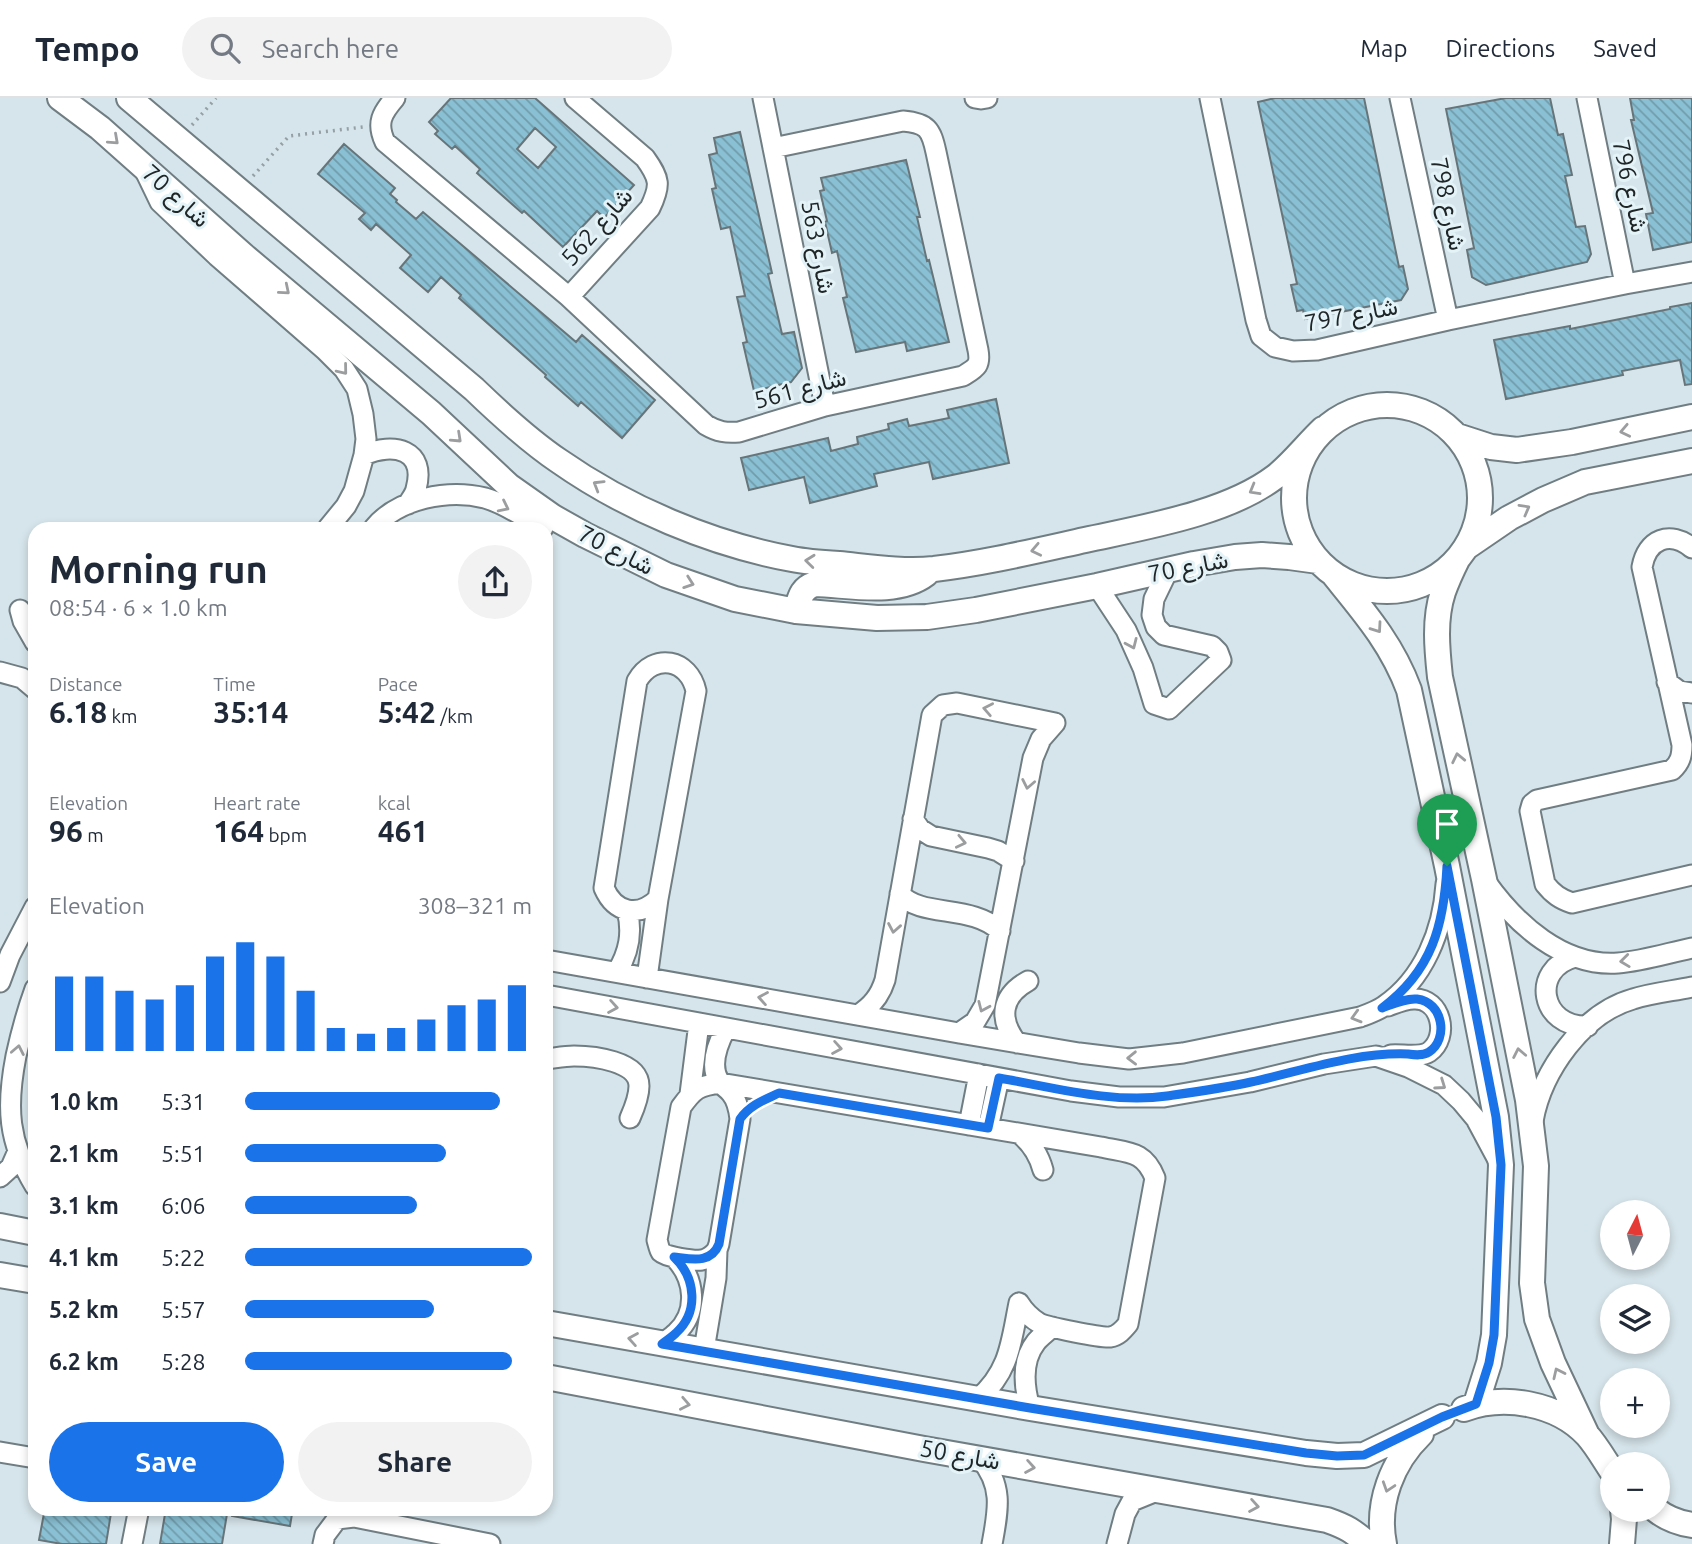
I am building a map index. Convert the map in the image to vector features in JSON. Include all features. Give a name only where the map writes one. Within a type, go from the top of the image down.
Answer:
[{"type":"main road","name":"شارع 70","points":[[60,98],[100,128],[244,256],[431,413],[509,486],[553,517],[666,575],[735,599],[796,611],[877,618],[927,617],[976,610],[1221,559],[1262,555],[1289,557],[1326,568]]},
{"type":"main road","name":"شارع 70","points":[[129,98],[559,462],[631,504],[734,545],[793,560],[885,570],[932,569],[998,558],[1220,507],[1276,477],[1323,429]]},
{"type":"main road","points":[[1476,1404],[1489,1363],[1494,1335],[1501,1165],[1496,1117],[1447,866],[1409,690],[1401,667],[1370,619],[1305,545],[1296,525],[1293,504],[1299,463],[1309,444],[1341,416],[1360,408],[1381,404],[1423,411],[1441,422],[1457,436],[1470,455],[1478,478],[1481,501],[1477,524],[1443,592],[1439,610],[1437,651],[1443,690],[1485,879],[1532,1128],[1536,1166],[1532,1283],[1537,1319],[1553,1363],[1587,1435],[1600,1454]]},
{"type":"main road","points":[[1457,436],[1490,447],[1517,450],[1573,442],[1692,417]]},
{"type":"main road","points":[[1326,568],[1358,587],[1385,592],[1412,588],[1436,578],[1462,553],[1509,518],[1543,500],[1586,481],[1692,461]]},
{"type":"main road","points":[[796,611],[802,593],[815,584],[892,587],[907,584],[932,569]]},
{"type":"main road","points":[[0,1226],[28,1232]]},
{"type":"main road","points":[[0,1275],[28,1280]]},
{"type":"main road","points":[[553,1324],[1030,1408],[1306,1453],[1364,1455],[1442,1417],[1476,1404],[1496,1401],[1535,1406],[1563,1417],[1587,1435]]},
{"type":"main road","name":"شارع 50","points":[[553,1378],[1327,1520],[1357,1533],[1368,1544]]},
{"type":"main road","points":[[1384,1544],[1382,1519],[1384,1498],[1390,1479],[1411,1444],[1442,1417]]},
{"type":"main road","points":[[1670,1519],[1692,1525]]},
{"type":"main road","points":[[1622,1544],[1623,1522]]},
{"type":"street","points":[[380,125],[387,107],[395,98]]},
{"type":"street","name":"شارع 562","points":[[569,297],[650,208],[658,192],[654,170],[645,158],[575,98]]},
{"type":"street","name":"شارع 563","points":[[763,98],[825,406]]},
{"type":"street","points":[[975,98],[987,98]]},
{"type":"street","name":"شارع 797","points":[[1210,98],[1256,320],[1261,336],[1275,347],[1293,351],[1317,350],[1448,320],[1692,272]]},
{"type":"street","name":"شارع 798","points":[[1400,98],[1448,320]]},
{"type":"street","name":"شارع 796","points":[[1587,98],[1625,284]]},
{"type":"street","name":"شارع 561","points":[[380,125],[385,142],[569,297],[706,425],[718,432],[739,432],[825,406],[963,376],[977,367],[980,360],[933,136],[925,126],[917,122],[903,121],[773,148]]},
{"type":"street","points":[[143,166],[160,202],[217,256],[325,350],[344,369],[357,389],[366,439],[364,455],[354,491],[333,522]]},
{"type":"street","points":[[364,455],[389,448],[405,451],[416,461],[416,490],[408,504]]},
{"type":"street","points":[[381,522],[408,504],[432,497],[457,495],[485,498],[533,522]]},
{"type":"street","points":[[553,530],[585,535]]},
{"type":"street","points":[[1692,537],[1692,548]]},
{"type":"street","points":[[1692,548],[1684,542],[1664,539],[1648,549],[1642,567],[1679,735],[1682,753],[1680,761],[1672,770],[1537,800],[1530,811],[1545,884],[1564,901],[1572,902],[1692,875]]},
{"type":"street","points":[[1097,586],[1126,630],[1143,668],[1154,704],[1169,709],[1220,660],[1218,652],[1212,646],[1164,635],[1156,627],[1152,615],[1154,599],[1168,570]]},
{"type":"street","points":[[20,610],[28,630]]},
{"type":"street","points":[[647,978],[658,899],[696,691],[691,675],[685,669],[669,663],[647,669],[637,681],[604,888],[612,902],[627,910],[645,909],[658,899]]},
{"type":"street","points":[[0,672],[22,678],[28,683]]},
{"type":"street","points":[[1667,682],[1679,691],[1692,693]]},
{"type":"street","points":[[858,1015],[872,1004],[882,989],[932,715],[943,705],[957,703],[1055,723],[1041,739],[1033,758],[985,1004],[975,1021],[959,1033]]},
{"type":"street","points":[[1679,735],[1684,723],[1692,715]]},
{"type":"street","points":[[913,819],[920,829],[931,836],[998,851],[1014,861]]},
{"type":"street","points":[[1382,1008],[1396,997],[1421,967],[1434,943],[1442,918],[1447,866]]},
{"type":"street","points":[[1485,879],[1514,917],[1533,933],[1575,957],[1616,963],[1692,948]]},
{"type":"street","points":[[900,894],[912,904],[982,919],[1000,931]]},
{"type":"street","points":[[617,972],[630,942],[627,910]]},
{"type":"street","points":[[0,982],[10,954],[28,920]]},
{"type":"street","points":[[1575,957],[1560,963],[1554,969],[1547,984],[1548,1001],[1556,1016],[1563,1021],[1571,1025],[1588,1026]]},
{"type":"street","points":[[553,961],[1079,1054],[1129,1059],[1183,1053],[1360,1017],[1404,1000],[1424,1000],[1433,1007],[1441,1026],[1440,1038],[1429,1052],[1419,1055],[1376,1056],[1324,1064],[1250,1082],[1164,1097],[1119,1097],[1071,1091],[553,996]]},
{"type":"street","points":[[1017,1043],[1010,1035],[1004,1014],[1011,994],[1018,986],[1028,981]]},
{"type":"street","points":[[1532,1128],[1546,1080],[1564,1051],[1588,1026],[1631,999],[1692,987]]},
{"type":"street","points":[[28,1010],[10,1085],[12,1130],[28,1175]]},
{"type":"street","points":[[690,1094],[699,1023]]},
{"type":"street","points":[[704,1350],[716,1278],[717,1250],[740,1119],[731,1093],[720,1083],[715,1072],[717,1050],[726,1028]]},
{"type":"street","points":[[553,1058],[573,1056],[598,1058],[624,1065],[636,1073],[639,1085],[630,1118]]},
{"type":"street","points":[[1376,1056],[1408,1066],[1444,1086],[1476,1119],[1501,1165]]},
{"type":"street","points":[[979,1127],[989,1076]]},
{"type":"street","points":[[717,1250],[702,1260],[674,1257],[663,1254],[657,1240],[681,1107],[690,1094],[703,1086],[720,1083],[1139,1155],[1149,1164],[1155,1178],[1128,1324],[1120,1333],[1109,1337],[1052,1327],[1038,1322],[1024,1311],[1019,1303],[1007,1360],[997,1379],[978,1399]]},
{"type":"street","points":[[740,1119],[746,1110],[779,1093]]},
{"type":"street","points":[[1020,1134],[1033,1146],[1043,1170],[1056,1156],[1076,1143]]},
{"type":"street","points":[[0,1177],[12,1167],[18,1151]]},
{"type":"street","points":[[662,1344],[678,1332],[690,1313],[693,1296],[687,1274],[674,1257]]},
{"type":"street","points":[[1030,1408],[1025,1382],[1029,1355],[1035,1343],[1052,1327]]},
{"type":"street","points":[[0,1452],[28,1457]]},
{"type":"street","points":[[980,1458],[990,1472],[997,1490],[998,1511],[992,1544]]},
{"type":"street","points":[[1119,1543],[1125,1514],[1132,1501],[1159,1490]]},
{"type":"street","points":[[132,1544],[137,1516]]},
{"type":"street","points":[[323,1544],[325,1535],[337,1520],[354,1517],[490,1544]]},
{"type":"path","points":[[179,140],[216,98]]},
{"type":"path","points":[[239,190],[289,136],[380,125]]},
{"type":"building","points":[[451,98],[535,98],[634,185],[604,218],[597,211],[563,247],[477,173],[480,169],[455,146],[452,149],[435,134],[438,131],[429,122]],"holes":[[[535,128],[556,147],[538,168],[517,149]]]},
{"type":"building","points":[[1275,98],[1364,98],[1399,267],[1403,266],[1408,289],[1401,300],[1305,319],[1303,310],[1297,311],[1291,285],[1297,284],[1258,102]]},
{"type":"building","points":[[1506,98],[1550,98],[1558,135],[1563,134],[1572,175],[1565,176],[1576,227],[1585,226],[1591,254],[1587,262],[1486,285],[1472,277],[1467,250],[1474,248],[1446,109]]},
{"type":"building","points":[[1630,98],[1692,98],[1692,242],[1653,250],[1646,214],[1653,213],[1631,120],[1634,120]]},
{"type":"building","points":[[740,132],[772,273],[768,274],[782,334],[794,332],[802,368],[791,382],[754,391],[743,343],[747,342],[737,297],[745,296],[730,227],[721,229],[712,189],[716,188],[709,155],[717,153],[714,138]]},
{"type":"building","points":[[344,144],[395,188],[390,194],[416,219],[423,212],[576,342],[582,335],[655,400],[622,438],[581,402],[578,406],[545,377],[546,375],[459,298],[461,295],[441,277],[428,292],[400,268],[411,255],[376,224],[371,230],[359,219],[365,213],[318,174]]},
{"type":"building","points":[[906,160],[920,217],[917,217],[927,261],[929,260],[949,342],[907,351],[905,342],[856,352],[843,298],[847,297],[837,251],[832,253],[825,222],[827,221],[820,191],[824,190],[821,178]]},
{"type":"building","points":[[1692,303],[1692,384],[1685,385],[1680,360],[1622,371],[1623,375],[1506,399],[1494,340],[1570,326],[1570,329]]},
{"type":"building","points":[[996,399],[1009,463],[933,479],[929,462],[874,474],[877,486],[810,503],[804,477],[749,490],[741,458],[828,438],[831,451],[858,444],[857,437],[889,429],[888,424],[907,419],[909,426],[949,418],[947,410]]},
{"type":"building","points":[[44,1516],[111,1516],[106,1544],[62,1544],[39,1540]]},
{"type":"building","points":[[165,1516],[227,1516],[222,1544],[160,1544]]},
{"type":"building","points":[[232,1516],[292,1516],[290,1526]]},
{"type":"route","points":[[1447,866],[1496,1117],[1501,1165],[1494,1335],[1489,1363],[1476,1404],[1442,1417],[1364,1455],[1337,1456],[1030,1408],[662,1344],[678,1332],[690,1313],[693,1296],[687,1274],[674,1257],[702,1260],[717,1250],[740,1119],[746,1110],[779,1093],[988,1128],[999,1078],[1119,1097],[1164,1097],[1250,1082],[1324,1064],[1429,1052],[1440,1038],[1441,1026],[1433,1007],[1424,1000],[1415,999],[1382,1008],[1396,997],[1421,967],[1434,943],[1442,918],[1447,866]]}]
